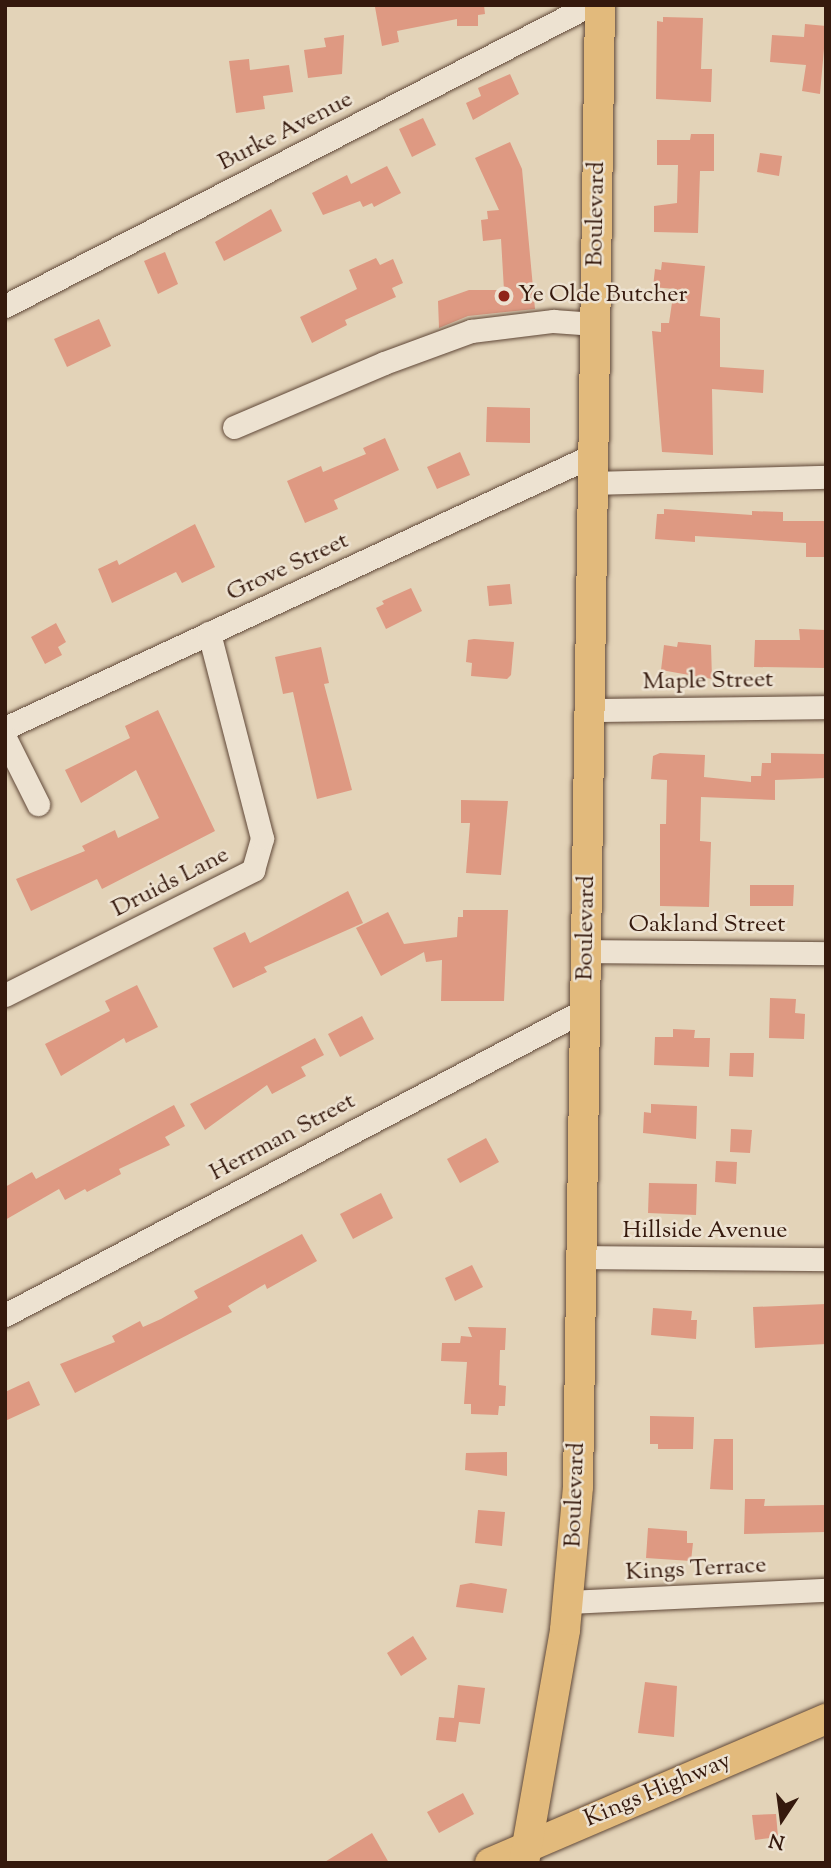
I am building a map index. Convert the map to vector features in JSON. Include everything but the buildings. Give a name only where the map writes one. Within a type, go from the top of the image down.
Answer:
[{"type":"main road","name":"Boulevard","points":[[525,1855],[569,1602],[577,1497],[583,1257],[600,5]]},
{"type":"main road","name":"Kings Highway","points":[[491,1863],[525,1855],[826,1719]]},
{"type":"street","name":"Burke Avenue","points":[[5,306],[590,5]]},
{"type":"street","points":[[234,427],[384,363],[471,331],[552,321],[595,324]]},
{"type":"street","points":[[593,469],[826,477]]},
{"type":"street","name":"Grove Street","points":[[5,728],[209,633],[593,469]]},
{"type":"street","name":"Druids Lane","points":[[5,995],[253,870],[262,838],[209,633]]},
{"type":"street","name":"Maple Street","points":[[590,710],[826,707]]},
{"type":"street","points":[[5,738],[38,804]]},
{"type":"street","name":"Oakland Street","points":[[587,951],[826,953]]},
{"type":"street","name":"Herrman Street","points":[[5,1315],[586,1009]]},
{"type":"street","name":"Hillside Avenue","points":[[583,1257],[826,1259]]},
{"type":"street","name":"Kings Terrace","points":[[569,1602],[826,1590]]},
{"type":"place","name":"Ye Olde Butcher","points":[[504,296]]}]
